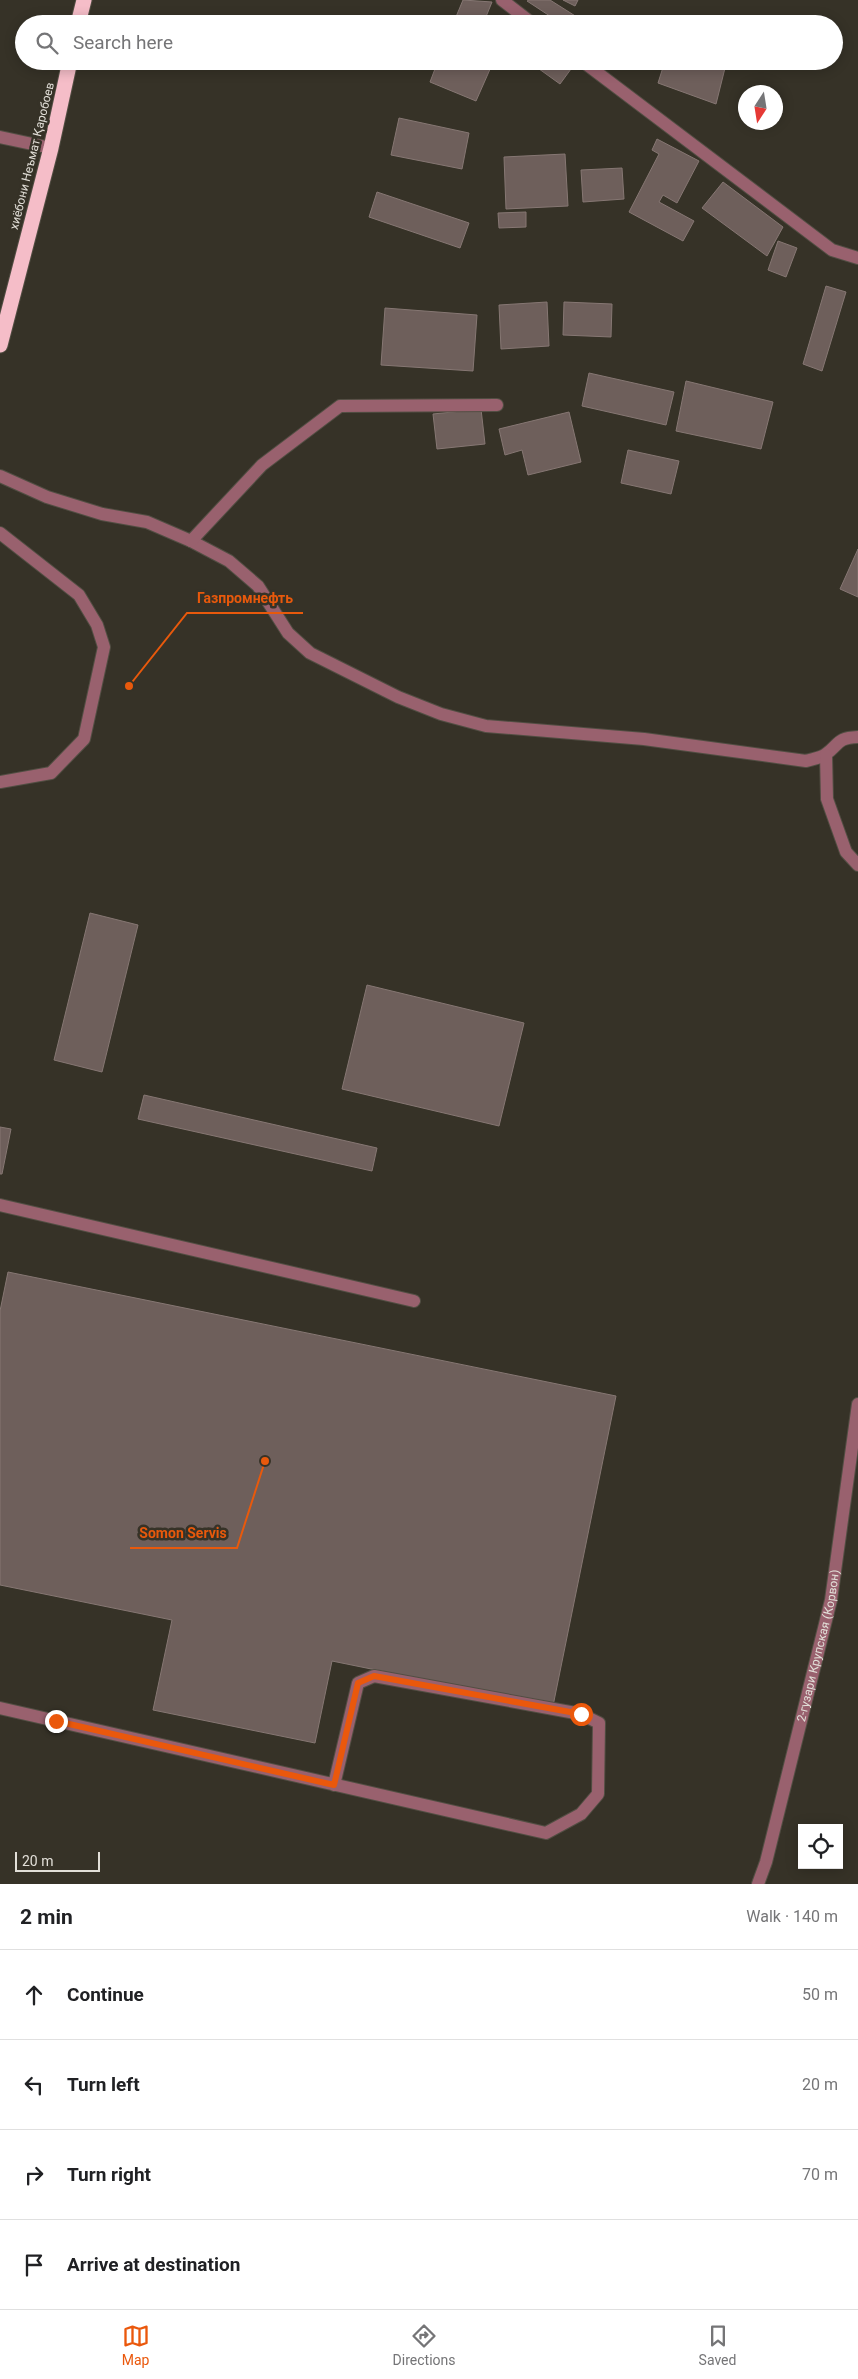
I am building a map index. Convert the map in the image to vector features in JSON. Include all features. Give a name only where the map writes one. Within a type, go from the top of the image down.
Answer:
[{"type":"highway","points":[[80,15],[84,0]]},
{"type":"highway","name":"хиёбони Неъмат Қаробоев","points":[[0,345],[51,148],[68,70]]},
{"type":"street","points":[[502,0],[521,15]]},
{"type":"street","points":[[594,70],[832,250],[858,258]]},
{"type":"street","points":[[0,137],[51,148]]},
{"type":"street","points":[[190,541],[262,465],[340,406],[497,406]]},
{"type":"street","points":[[0,476],[47,497],[102,514],[147,522],[229,561],[258,586],[288,633],[310,653],[398,697],[442,714],[486,726],[644,739],[806,761],[826,755],[837,742],[849,737],[858,737]]},
{"type":"street","points":[[0,533],[79,595],[97,625],[104,646],[84,739],[51,773],[0,782]]},
{"type":"street","points":[[826,755],[827,799],[846,852],[858,865]]},
{"type":"street","points":[[0,1205],[414,1301]]},
{"type":"street","name":"2-гузари Крупская (Корвон)","points":[[758,1884],[766,1862],[831,1600],[858,1404]]},
{"type":"street","points":[[0,1708],[334,1785],[546,1833],[581,1814],[598,1794],[599,1723],[581,1714],[374,1676],[358,1683],[334,1785]]},
{"type":"building","points":[[463,0],[492,2],[487,15],[457,15]]},
{"type":"building","points":[[550,0],[574,15],[548,15],[527,1]]},
{"type":"building","points":[[563,0],[578,0],[575,6]]},
{"type":"building","points":[[435,70],[490,70],[476,101],[430,82]]},
{"type":"building","points":[[541,70],[570,70],[560,84]]},
{"type":"building","points":[[662,70],[724,70],[716,104],[658,83]]},
{"type":"building","points":[[399,118],[469,133],[462,169],[391,155]]},
{"type":"building","points":[[657,139],[699,161],[677,203],[663,195],[659,202],[694,221],[683,241],[629,212],[659,154],[652,150]]},
{"type":"building","points":[[565,154],[568,206],[506,209],[504,157]]},
{"type":"building","points":[[622,168],[624,199],[583,202],[581,170]]},
{"type":"building","points":[[723,182],[783,227],[767,256],[702,208]]},
{"type":"building","points":[[377,192],[469,223],[460,248],[369,217]]},
{"type":"building","points":[[526,212],[526,227],[499,228],[498,213]]},
{"type":"building","points":[[778,241],[797,248],[786,277],[768,270]]},
{"type":"building","points":[[826,286],[846,292],[822,371],[803,364]]},
{"type":"building","points":[[547,302],[549,346],[501,349],[499,305]]},
{"type":"building","points":[[564,302],[612,304],[611,337],[563,335]]},
{"type":"building","points":[[385,308],[477,315],[473,371],[381,365]]},
{"type":"building","points":[[589,373],[674,392],[666,425],[582,406]]},
{"type":"building","points":[[686,381],[773,402],[761,449],[676,431]]},
{"type":"building","points":[[481,409],[485,444],[437,449],[433,414]]},
{"type":"building","points":[[569,412],[581,462],[528,475],[522,450],[505,455],[499,429]]},
{"type":"building","points":[[628,450],[679,461],[671,494],[621,483]]},
{"type":"building","points":[[858,549],[858,597],[840,589]]},
{"type":"building","points":[[90,913],[138,925],[102,1072],[54,1060]]},
{"type":"building","points":[[367,985],[524,1023],[499,1126],[342,1089]]},
{"type":"building","points":[[144,1095],[377,1148],[372,1171],[138,1119]]},
{"type":"building","points":[[0,1127],[11,1129],[2,1174],[0,1174]]},
{"type":"building","points":[[8,1272],[616,1396],[553,1706],[332,1661],[315,1743],[153,1710],[172,1620],[0,1585],[0,1311]]},
{"type":"place","name":"Газпромнефть","points":[[129,686]]},
{"type":"place","name":"Somon Servis","points":[[265,1461]]},
{"type":"route","points":[[56,1721],[334,1785],[358,1683],[374,1676],[581,1714]]}]
